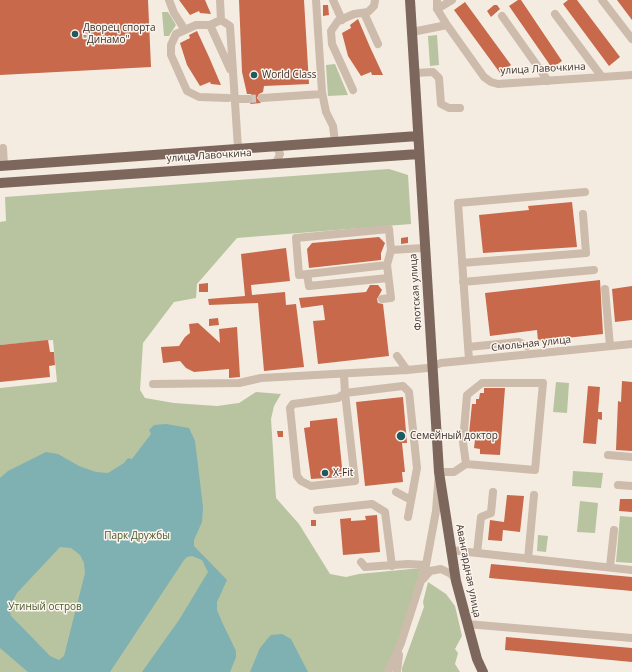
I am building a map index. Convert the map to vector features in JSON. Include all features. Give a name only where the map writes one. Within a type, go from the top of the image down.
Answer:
[{"type":"main road","name":"Флотская улица","points":[[410,0],[424,248],[433,366],[438,472]]},
{"type":"main road","name":"улица Лавочкина","points":[[2,166],[418,136]]},
{"type":"main road","name":"улица Лавочкина","points":[[0,183],[419,154]]},
{"type":"main road","name":"Авангардная улица","points":[[438,472],[456,581],[477,659],[483,672]]},
{"type":"street","points":[[169,0],[174,13],[185,30]]},
{"type":"street","points":[[220,0],[221,20]]},
{"type":"street","points":[[316,0],[322,94],[325,110],[333,126],[335,142]]},
{"type":"street","points":[[333,0],[342,20]]},
{"type":"street","points":[[353,90],[331,41],[332,28],[342,20],[354,14],[364,13],[372,9],[375,0]]},
{"type":"street","points":[[412,32],[447,24],[437,9],[437,0]]},
{"type":"street","points":[[437,9],[452,0]]},
{"type":"street","points":[[602,0],[632,39]]},
{"type":"street","points":[[364,13],[378,44]]},
{"type":"street","points":[[555,14],[602,77]]},
{"type":"street","points":[[502,16],[548,81]]},
{"type":"street","points":[[238,148],[232,98],[231,28],[228,23],[221,20],[210,25],[197,25],[176,34],[172,40],[170,50],[187,91],[199,97],[232,98],[248,99]]},
{"type":"street","name":"улица Лавочкина","points":[[447,24],[484,77],[491,82],[498,84],[632,75]]},
{"type":"street","points":[[210,25],[230,69]]},
{"type":"street","points":[[415,73],[433,72],[439,78],[441,104],[449,108],[460,108]]},
{"type":"street","points":[[262,98],[322,94]]},
{"type":"street","points":[[272,146],[278,149],[280,154],[277,161],[273,164]]},
{"type":"street","points":[[2,166],[3,148]]},
{"type":"street","points":[[469,360],[458,203],[585,192]]},
{"type":"street","points":[[462,263],[586,253],[583,214]]},
{"type":"street","points":[[382,299],[391,298],[387,265],[390,250],[389,229],[296,238],[299,275],[387,265]]},
{"type":"street","points":[[390,250],[424,248]]},
{"type":"street","points":[[463,282],[594,270]]},
{"type":"street","points":[[307,274],[308,286],[388,278]]},
{"type":"street","points":[[605,289],[610,346]]},
{"type":"street","points":[[468,347],[519,342],[527,346]]},
{"type":"street","name":"Смольная улица","points":[[152,384],[239,383],[261,378],[344,375],[407,370],[426,368],[441,363],[632,344]]},
{"type":"street","points":[[397,356],[407,370]]},
{"type":"street","points":[[344,375],[345,393],[355,481],[311,486],[301,481],[297,476],[290,408],[293,404],[338,398],[345,393],[403,386],[409,392],[417,468],[408,517]]},
{"type":"street","points":[[438,472],[454,472],[466,464],[535,470],[543,383],[482,383],[467,395],[463,442],[466,464]]},
{"type":"street","points":[[608,455],[632,457]]},
{"type":"street","name":"Флотская улица","points":[[388,672],[401,643],[426,565],[436,511],[438,472]]},
{"type":"street","points":[[618,485],[632,486]]},
{"type":"street","points":[[396,492],[411,500]]},
{"type":"street","points":[[477,553],[481,517],[491,513],[494,492]]},
{"type":"street","points":[[528,559],[534,495]]},
{"type":"street","points":[[317,510],[372,504],[385,512],[392,566]]},
{"type":"street","points":[[610,567],[614,530]]},
{"type":"street","points":[[450,550],[632,570]]},
{"type":"street","points":[[361,562],[365,567],[426,565]]},
{"type":"street","points":[[422,581],[430,571],[441,569],[451,574],[456,581]]},
{"type":"street","points":[[467,624],[632,638]]},
{"type":"street","name":"Флотская улица","points":[[397,672],[401,643]]},
{"type":"street","points":[[475,672],[477,659]]},
{"type":"green space","points":[[162,12],[168,12],[176,25],[169,36],[164,36]]},
{"type":"green space","points":[[437,35],[439,65],[430,66],[428,36]]},
{"type":"green space","points":[[335,64],[348,95],[328,96],[326,65]]},
{"type":"green space","name":"Парк Дружбы","points":[[389,169],[408,175],[411,224],[237,238],[197,284],[196,298],[174,302],[143,343],[140,390],[145,398],[174,403],[217,406],[239,403],[256,392],[281,394],[274,406],[271,419],[276,498],[299,524],[330,574],[346,577],[359,574],[421,568],[404,625],[386,672],[0,672],[0,388],[57,382],[53,340],[0,345],[0,222],[6,221],[5,197]]},
{"type":"green space","points":[[556,382],[569,383],[567,413],[553,412]]},
{"type":"green space","points":[[573,471],[603,473],[601,488],[572,486]]},
{"type":"green space","points":[[580,501],[598,503],[595,533],[577,532]]},
{"type":"green space","points":[[620,516],[632,517],[632,563],[616,562]]},
{"type":"green space","points":[[538,535],[548,536],[546,552],[537,551]]},
{"type":"green space","points":[[428,582],[446,594],[455,606],[462,636],[455,649],[458,653],[455,664],[460,672],[402,672],[402,668],[424,607],[423,602]]},
{"type":"water","points":[[166,424],[189,428],[195,441],[203,507],[202,522],[194,540],[194,546],[227,580],[217,602],[217,610],[236,651],[236,657],[230,672],[142,672],[179,620],[208,572],[202,560],[192,556],[187,557],[184,560],[110,672],[28,672],[0,648],[0,478],[8,471],[46,452],[58,454],[79,466],[96,472],[108,473],[124,463],[128,458],[132,459],[151,434],[149,430],[154,425]],"holes":[[[60,547],[71,548],[80,555],[84,563],[85,573],[64,656],[59,660],[50,656],[11,616],[9,607],[17,593]]]},
{"type":"water","points":[[282,634],[291,639],[308,672],[250,672],[260,648],[268,638],[271,635]]},
{"type":"building","name":"Дворец спорта \"Динамо\"","points":[[0,0],[148,0],[151,67],[0,75]]},
{"type":"building","points":[[179,0],[205,0],[211,14],[200,13],[199,11],[190,15]]},
{"type":"building","points":[[239,0],[304,0],[309,84],[264,86],[263,92],[259,94],[257,98],[261,103],[250,104],[253,99],[251,94],[247,94],[242,72]]},
{"type":"building","points":[[518,0],[521,0],[562,61],[552,68],[509,6]]},
{"type":"building","points":[[568,0],[577,0],[620,57],[609,66],[563,4]]},
{"type":"building","points":[[617,0],[632,0],[632,20]]},
{"type":"building","points":[[465,2],[511,65],[500,73],[454,10]]},
{"type":"building","points":[[323,5],[328,5],[329,15],[323,16]]},
{"type":"building","points":[[494,5],[497,5],[500,9],[491,17],[487,11]]},
{"type":"building","points":[[358,19],[383,75],[372,75],[371,72],[361,76],[348,56],[342,33],[351,28],[350,25]]},
{"type":"building","points":[[197,31],[221,85],[211,84],[210,82],[200,86],[187,65],[180,43],[190,38],[189,35]]},
{"type":"building","points":[[572,202],[577,247],[483,253],[479,215],[529,210],[528,206]]},
{"type":"building","points":[[379,237],[385,243],[381,253],[381,260],[309,268],[307,249],[312,243]]},
{"type":"building","points":[[408,237],[408,243],[401,244],[401,238]]},
{"type":"building","points":[[286,248],[290,281],[251,285],[252,295],[285,292],[286,305],[296,304],[304,367],[264,371],[258,303],[209,305],[208,299],[245,296],[241,254]]},
{"type":"building","points":[[600,280],[603,334],[538,341],[537,330],[490,336],[485,293]]},
{"type":"building","points":[[208,283],[208,292],[199,292],[199,284]]},
{"type":"building","points":[[370,285],[378,285],[382,290],[377,299],[378,303],[383,304],[389,356],[318,364],[313,321],[325,320],[323,305],[301,308],[299,298],[366,292]]},
{"type":"building","points":[[632,286],[632,320],[615,322],[612,289]]},
{"type":"building","points":[[218,318],[219,325],[209,326],[209,319]]},
{"type":"building","points":[[198,323],[220,343],[219,329],[237,327],[240,377],[229,378],[229,369],[194,372],[186,368],[180,361],[163,363],[161,347],[179,346],[185,337],[190,333],[189,324]]},
{"type":"building","points":[[48,340],[50,352],[54,352],[55,365],[49,366],[50,377],[0,382],[0,345]]},
{"type":"building","points":[[622,381],[632,382],[632,451],[616,450],[618,401],[621,402]]},
{"type":"building","points":[[588,386],[600,387],[598,412],[602,412],[602,420],[598,419],[596,444],[583,443]]},
{"type":"building","points":[[484,388],[505,388],[500,455],[480,454],[480,449],[474,448],[475,440],[472,440],[473,435],[469,434],[472,404],[476,404],[476,399],[479,399],[480,393],[484,393]]},
{"type":"building","points":[[403,397],[407,443],[402,443],[405,472],[402,472],[403,482],[365,486],[356,402]]},
{"type":"building","points":[[337,418],[343,477],[311,479],[304,428],[310,427],[310,421]]},
{"type":"building","points":[[277,431],[283,431],[283,437],[278,437]]},
{"type":"building","points":[[507,495],[524,496],[520,532],[503,530],[502,541],[488,540],[490,520],[504,522]]},
{"type":"building","points":[[620,499],[632,499],[632,512],[619,511]]},
{"type":"building","points":[[377,515],[380,552],[343,555],[340,519],[351,518],[351,521],[366,520],[365,516]]},
{"type":"building","points":[[311,520],[316,520],[316,526],[311,526]]},
{"type":"building","points":[[491,564],[632,577],[632,591],[489,578]]},
{"type":"building","points":[[506,637],[632,648],[632,662],[505,650]]},
{"type":"tunnel","points":[[248,99],[262,98]]},
{"type":"place","name":"Дворец спорта \"Динамо\"","points":[[75,34]]},
{"type":"place","name":"World Class","points":[[254,75]]},
{"type":"place","name":"Семейный доктор","points":[[401,436]]},
{"type":"place","name":"X-Fit","points":[[325,473]]},
{"type":"park label","name":"Утиный остров","points":[[45,607]]}]
